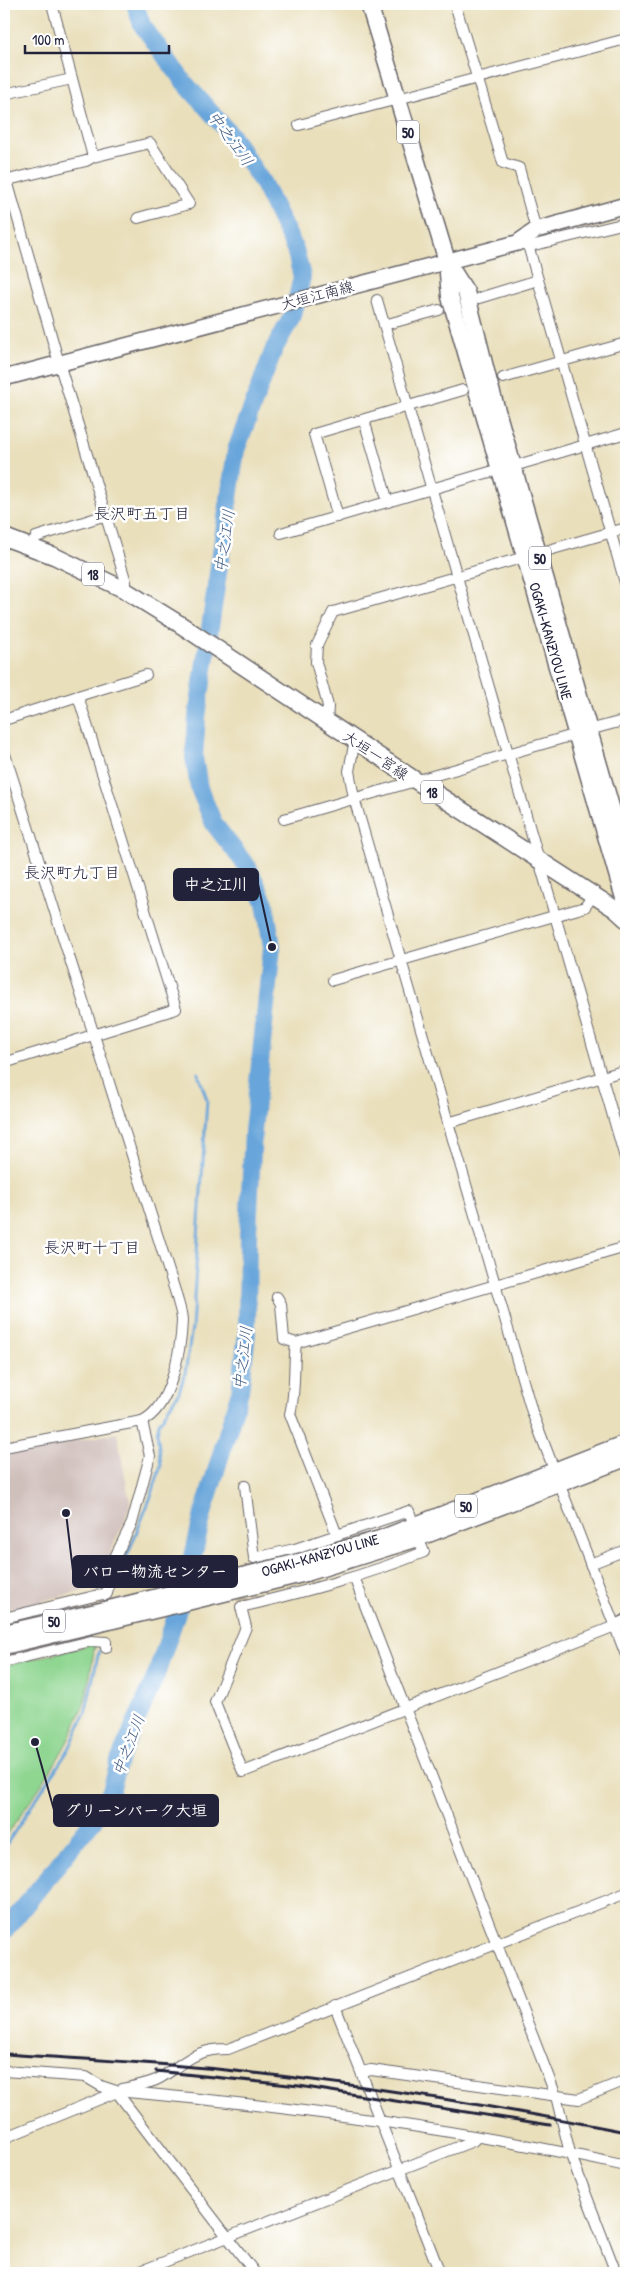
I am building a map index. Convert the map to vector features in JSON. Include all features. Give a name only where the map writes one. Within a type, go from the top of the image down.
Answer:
[{"type":"main road","name":"OGAKI-KANZYOU LINE","points":[[369,4],[447,261],[466,292],[507,467],[583,732],[626,906]]},
{"type":"main road","name":"大垣江南線","points":[[4,378],[447,261],[522,244],[536,230],[626,205]]},
{"type":"main road","name":"18","points":[[4,538],[32,547],[123,589]]},
{"type":"main road","name":"大垣一宮線","points":[[123,589],[239,663],[326,722],[594,896],[626,919]]},
{"type":"main road","name":"OGAKI-KANZYOU LINE","points":[[583,732],[626,859]]},
{"type":"main road","name":"OGAKI-KANZYOU LINE","points":[[557,1478],[626,1443]]},
{"type":"main road","name":"OGAKI-KANZYOU LINE","points":[[4,1633],[105,1605],[305,1567],[416,1532],[557,1478],[626,1458]]},
{"type":"main road","name":"OGAKI-KANZYOU LINE","points":[[4,1646],[105,1605]]},
{"type":"street","points":[[52,4],[93,157]]},
{"type":"street","points":[[455,4],[476,79],[504,163],[520,168],[536,230]]},
{"type":"street","points":[[299,125],[626,39]]},
{"type":"street","points":[[4,94],[72,78]]},
{"type":"street","points":[[5,181],[150,143],[188,204],[138,218]]},
{"type":"street","points":[[4,170],[5,181],[126,582],[123,589]]},
{"type":"street","points":[[626,222],[522,244],[538,280],[626,586]]},
{"type":"street","points":[[479,298],[538,280]]},
{"type":"street","points":[[377,300],[626,1161]]},
{"type":"street","points":[[384,325],[440,310]]},
{"type":"street","points":[[503,378],[626,342]]},
{"type":"street","points":[[338,516],[314,434],[463,390]]},
{"type":"street","points":[[364,420],[388,502]]},
{"type":"street","points":[[281,533],[626,433]]},
{"type":"street","points":[[32,547],[36,537],[106,515]]},
{"type":"street","points":[[326,722],[328,706],[316,662],[318,645],[333,612],[626,528]]},
{"type":"street","points":[[4,720],[146,675]]},
{"type":"street","points":[[4,1063],[176,1009],[78,696]]},
{"type":"street","points":[[284,819],[626,720]]},
{"type":"street","points":[[356,740],[349,771],[354,798],[532,1412],[590,1564],[621,1623],[626,1655]]},
{"type":"street","points":[[4,751],[182,1318],[178,1362],[166,1393],[150,1417],[142,1421],[4,1447]]},
{"type":"street","points":[[333,980],[584,907],[594,896]]},
{"type":"street","points":[[448,1123],[626,1070]]},
{"type":"street","points":[[276,1297],[280,1304],[284,1339],[296,1343],[626,1247]]},
{"type":"street","points":[[296,1343],[293,1370],[294,1400],[290,1414],[337,1535]]},
{"type":"street","points":[[4,1618],[105,1605],[115,1557],[132,1524],[150,1456],[142,1421]]},
{"type":"street","points":[[245,1486],[254,1558],[295,1549],[408,1511],[424,1552],[354,1577],[241,1607],[246,1627],[215,1702],[243,1772],[621,1623]]},
{"type":"street","points":[[590,1564],[626,1550]]},
{"type":"street","points":[[354,1577],[556,2096],[570,2153],[616,2273]]},
{"type":"street","points":[[4,1662],[91,1642],[106,1642],[106,1648]]},
{"type":"street","points":[[4,2138],[116,2092],[159,2079],[178,2064],[207,2049],[228,2049],[626,1893]]},
{"type":"street","points":[[335,2006],[440,2273]]},
{"type":"street","points":[[362,2072],[371,2070],[579,2099],[626,2080]]},
{"type":"street","points":[[4,2071],[86,2077],[116,2092],[378,2119],[570,2153],[626,2166]]},
{"type":"street","points":[[116,2092],[255,2273]]},
{"type":"street","points":[[136,2273],[399,2171],[474,2141],[477,2137]]},
{"type":"street","points":[[620,2273],[626,2271]]},
{"type":"shaded area","points":[[117,1433],[130,1503],[124,1523],[112,1547],[100,1587],[4,1610],[4,1454]]},
{"type":"green space","points":[[95,1644],[86,1696],[74,1729],[46,1777],[4,1839],[4,1666]]},
{"type":"waterway","name":"中之江川","points":[[4,1932],[95,1818],[111,1791],[119,1761],[155,1678],[186,1586],[203,1514],[240,1391],[247,1333],[248,1233],[253,1131],[272,947],[265,903],[249,869],[214,824],[199,788],[194,757],[197,717],[236,450],[274,349],[293,315],[302,277],[295,249],[262,182],[231,135],[184,82],[142,25],[135,4]]},
{"type":"waterway","points":[[120,1573],[152,1494],[161,1465],[157,1432],[159,1423],[179,1392],[185,1374],[192,1328],[207,1100],[198,1073]]},
{"type":"waterway","points":[[4,1848],[69,1749],[85,1714],[99,1651]]},
{"type":"tunnel","points":[[241,1607],[254,1558]]},
{"type":"railway","points":[[4,2054],[170,2065],[327,2082],[427,2096],[626,2132]]},
{"type":"railway","points":[[156,2071],[299,2086],[550,2125]]},
{"type":"place","name":"中之江川","points":[[272,947]]},
{"type":"place","name":"バロー物流センター","points":[[66,1513]]},
{"type":"place","name":"グリーンパーク大垣","points":[[35,1742]]},
{"type":"district","name":"長沢町五丁目","points":[[142,513]]},
{"type":"district","name":"長沢町九丁目","points":[[72,872]]},
{"type":"district","name":"長沢町十丁目","points":[[92,1247]]}]
